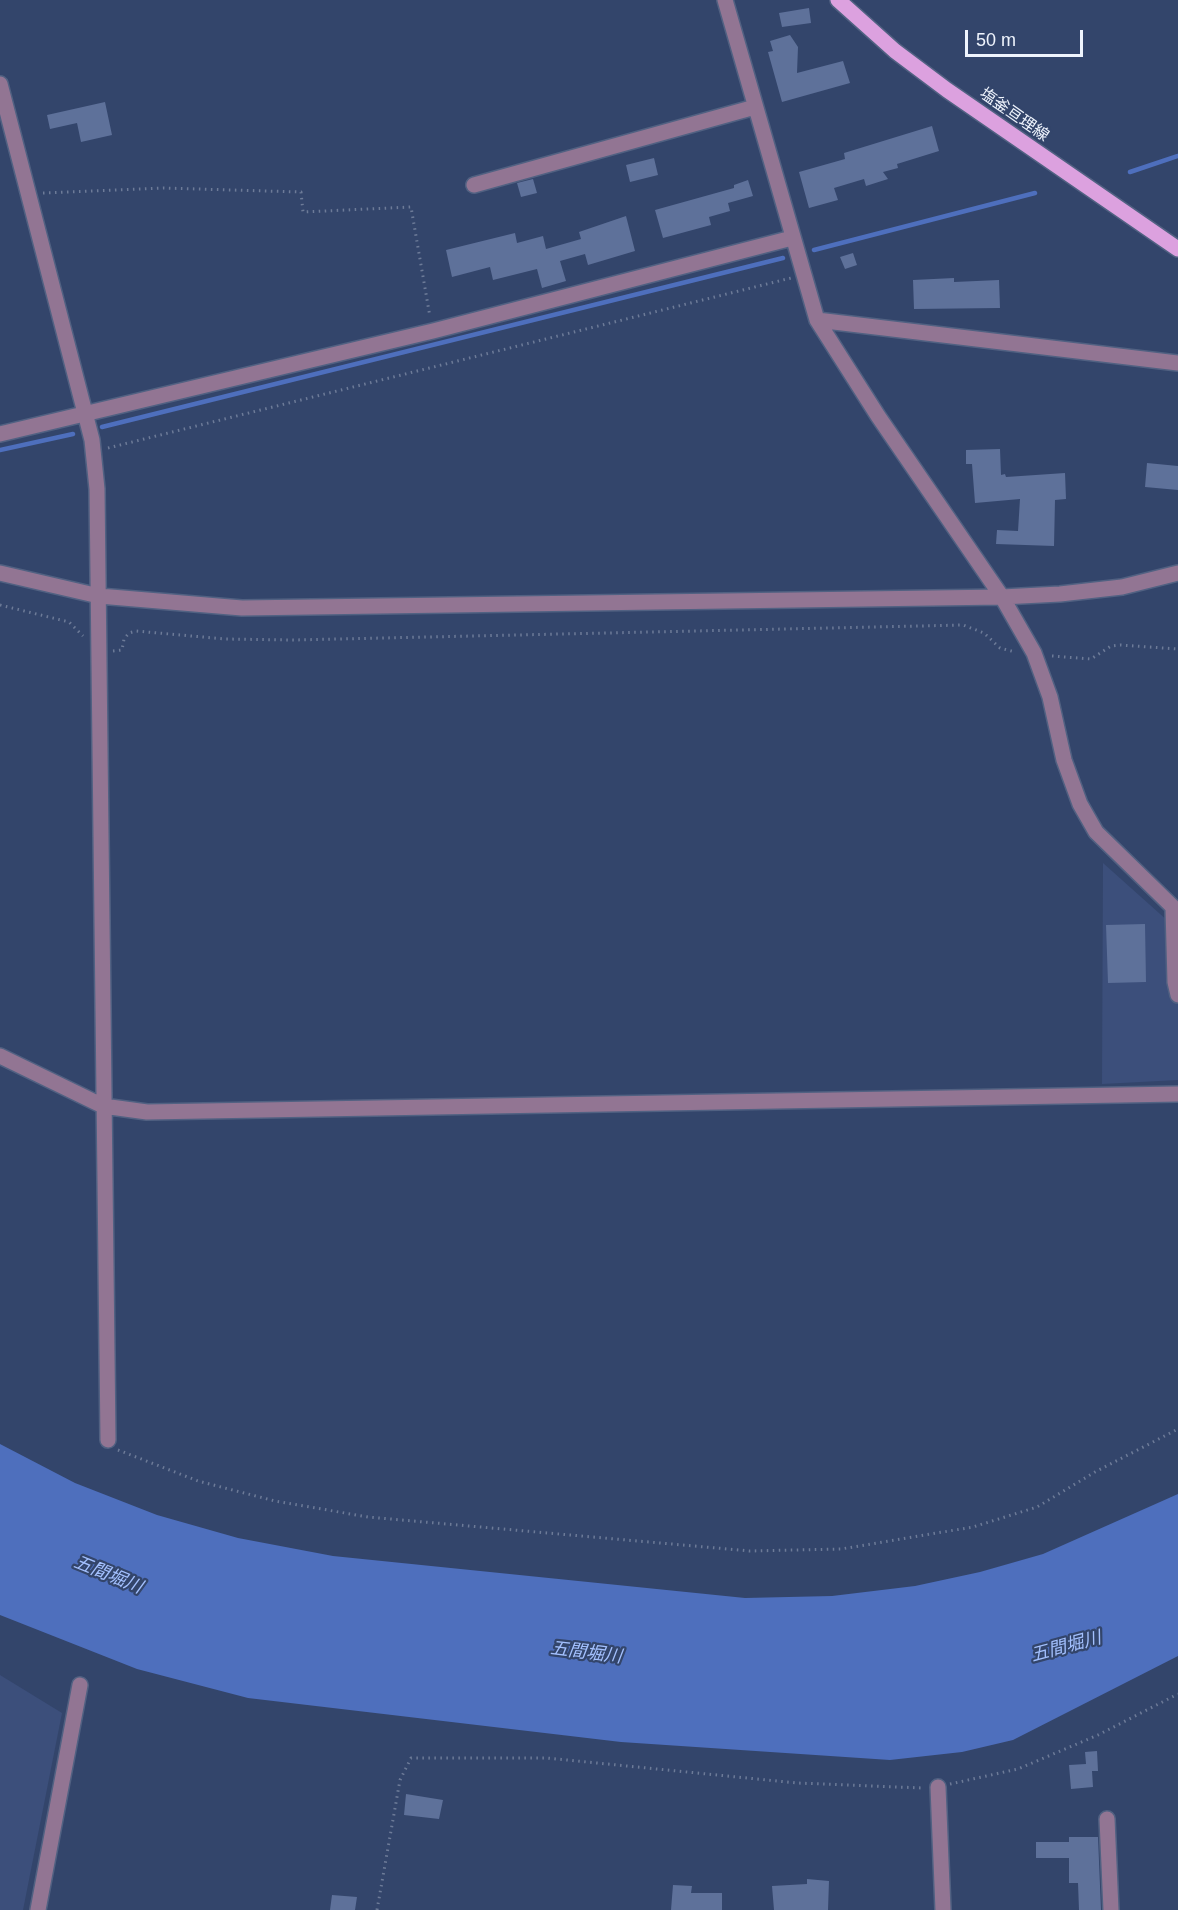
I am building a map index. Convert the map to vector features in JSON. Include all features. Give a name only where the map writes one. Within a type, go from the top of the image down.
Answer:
[{"type":"main road","name":"塩釜亘理線","points":[[838,0],[895,51],[947,90],[1178,249]]},
{"type":"street","points":[[725,0],[802,276],[817,320],[878,416],[1002,597],[1034,653],[1050,697],[1064,760],[1080,804],[1096,832],[1175,910],[1175,982],[1178,994]]},
{"type":"street","points":[[0,84],[85,415],[93,452],[97,489],[108,1440]]},
{"type":"street","points":[[474,185],[755,107]]},
{"type":"street","points":[[0,434],[433,331],[792,238]]},
{"type":"street","points":[[817,320],[1178,363]]},
{"type":"street","points":[[0,573],[99,596],[242,608],[1002,597],[1122,587],[1178,573]]},
{"type":"street","points":[[0,1056],[103,1106],[147,1112],[1178,1094]]},
{"type":"street","points":[[38,1910],[80,1684]]},
{"type":"street","points":[[938,1786],[943,1910]]},
{"type":"street","points":[[1107,1819],[1111,1910]]},
{"type":"path","points":[[28,194],[163,188],[301,192],[303,212],[411,207],[433,331]]},
{"type":"path","points":[[93,452],[802,276]]},
{"type":"path","points":[[0,605],[69,622],[83,636],[87,652],[100,653],[122,650],[124,639],[129,633],[136,631],[225,639],[294,640],[963,625],[984,633],[1000,648],[1079,660],[1091,659],[1112,646],[1178,649]]},
{"type":"path","points":[[108,1440],[121,1453],[198,1481],[275,1502],[368,1517],[750,1551],[841,1549],[973,1527],[1037,1507],[1095,1472],[1178,1429]]},
{"type":"path","points":[[377,1910],[400,1780],[411,1758],[548,1758],[797,1783],[938,1786],[1018,1769],[1098,1735],[1178,1695]]},
{"type":"shaded area","points":[[1103,863],[1178,930],[1178,1080],[1102,1084]]},
{"type":"shaded area","points":[[0,1675],[62,1713],[23,1910],[0,1910]]},
{"type":"water","name":"五間堀川","points":[[0,1444],[75,1483],[157,1515],[238,1538],[333,1556],[745,1598],[832,1596],[915,1586],[980,1572],[1043,1554],[1178,1494],[1178,1656],[1013,1740],[962,1752],[890,1760],[621,1742],[248,1698],[137,1669],[0,1615]]},
{"type":"building","points":[[809,8],[811,23],[782,27],[779,13]]},
{"type":"building","points":[[790,35],[798,47],[797,73],[843,61],[850,83],[782,102],[768,52],[773,51],[770,41]]},
{"type":"building","points":[[105,102],[112,135],[81,142],[77,123],[50,129],[47,115]]},
{"type":"building","points":[[932,126],[939,151],[897,164],[898,168],[883,172],[888,179],[866,186],[864,179],[834,188],[838,200],[809,208],[799,172],[845,159],[844,153]]},
{"type":"building","points":[[654,158],[658,175],[630,182],[626,165]]},
{"type":"building","points":[[533,179],[537,193],[521,197],[517,183]]},
{"type":"building","points":[[748,180],[753,196],[728,203],[730,211],[709,217],[711,225],[663,238],[655,210],[734,188],[734,185]]},
{"type":"building","points":[[626,216],[635,251],[588,265],[585,254],[560,261],[566,281],[542,288],[537,269],[493,280],[490,267],[452,277],[446,250],[515,233],[517,243],[543,236],[546,249],[581,239],[579,232]]},
{"type":"building","points":[[853,253],[857,265],[845,269],[840,257]]},
{"type":"building","points":[[954,278],[954,282],[999,280],[1000,308],[914,309],[913,280]]},
{"type":"building","points":[[1000,449],[1001,475],[1005,474],[1006,477],[1065,473],[1066,499],[1055,500],[1054,546],[996,544],[997,530],[1018,531],[1020,499],[975,503],[972,464],[966,464],[966,450]]},
{"type":"building","points":[[1147,463],[1178,466],[1178,490],[1145,487]]},
{"type":"building","points":[[1145,924],[1146,982],[1108,983],[1106,925]]},
{"type":"building","points":[[1097,1751],[1098,1771],[1092,1771],[1093,1787],[1071,1789],[1069,1765],[1086,1764],[1085,1752]]},
{"type":"building","points":[[406,1794],[443,1800],[439,1819],[404,1815]]},
{"type":"building","points":[[1069,1837],[1098,1837],[1101,1910],[1079,1910],[1078,1883],[1069,1883],[1069,1858],[1036,1858],[1036,1842],[1069,1842]]},
{"type":"building","points":[[807,1879],[829,1881],[828,1910],[774,1910],[772,1886],[807,1884]]},
{"type":"building","points":[[673,1885],[692,1886],[691,1893],[722,1893],[722,1910],[671,1910]]},
{"type":"building","points":[[332,1895],[357,1897],[355,1910],[330,1910]]},
{"type":"waterway","points":[[1130,172],[1178,156]]},
{"type":"waterway","points":[[814,250],[1035,193]]},
{"type":"waterway","points":[[102,427],[783,258]]},
{"type":"waterway","points":[[0,450],[73,434]]}]
